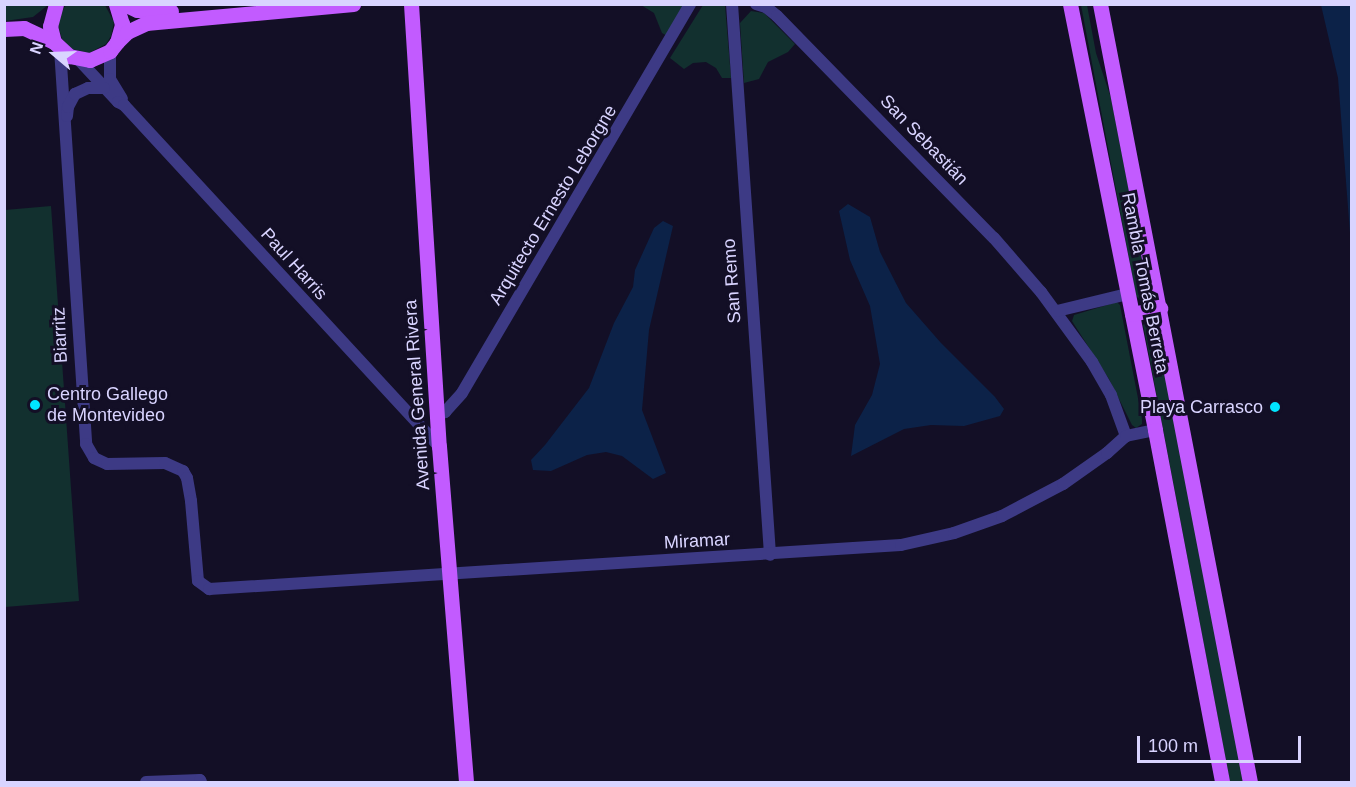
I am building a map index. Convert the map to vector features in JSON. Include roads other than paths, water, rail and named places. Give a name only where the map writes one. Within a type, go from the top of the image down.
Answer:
[{"type":"main road","points":[[113,46],[122,24],[116,4]]},
{"type":"main road","points":[[124,4],[155,12],[240,4]]},
{"type":"main road","points":[[24,28],[79,60],[100,57],[128,32],[146,23],[353,4]]},
{"type":"main road","name":"Avenida General Rivera","points":[[411,4],[439,446],[466,783]]},
{"type":"main road","name":"Rambla Tomás Berreta","points":[[1070,4],[1155,430],[1222,783]]},
{"type":"main road","points":[[1089,4],[1099,47],[1116,83]]},
{"type":"main road","name":"Rambla Tomás Berreta","points":[[1100,4],[1250,783]]},
{"type":"main road","points":[[4,29],[24,28],[46,17],[54,7]]},
{"type":"main road","points":[[54,7],[50,26],[57,46]]},
{"type":"main road","points":[[1132,314],[1160,308]]},
{"type":"street","name":"Arquitecto Ernesto Leborgne","points":[[437,415],[445,412],[462,393],[690,4]]},
{"type":"street","name":"San Remo","points":[[732,4],[770,555]]},
{"type":"street","name":"San Sebastián","points":[[756,4],[766,7],[784,24],[994,238],[1057,311],[1111,395],[1126,436]]},
{"type":"street","name":"Biarritz","points":[[57,46],[66,129],[86,444],[94,458],[107,464],[165,463],[183,471],[187,478],[191,501],[198,581],[213,590]]},
{"type":"street","name":"Paul Harris","points":[[113,46],[110,79],[124,105]]},
{"type":"street","name":"Paul Harris","points":[[79,60],[104,88],[124,105],[439,446]]},
{"type":"street","name":"Biarritz","points":[[66,129],[68,107],[75,94],[88,88],[104,88]]},
{"type":"street","points":[[1057,311],[1128,294]]},
{"type":"street","name":"Miramar","points":[[213,590],[449,573],[770,555],[902,544],[984,524],[1064,484],[1107,453],[1126,436],[1155,430]]},
{"type":"street","points":[[146,783],[200,781]]},
{"type":"water","points":[[1321,5],[1351,5],[1351,246],[1338,78]]},
{"type":"water","points":[[848,204],[870,217],[880,252],[906,303],[941,343],[995,397],[1004,409],[1000,416],[964,426],[931,425],[904,429],[851,456],[855,425],[872,395],[880,364],[870,306],[850,260],[839,211]]},
{"type":"water","points":[[663,221],[673,226],[649,330],[642,410],[666,473],[653,479],[622,456],[606,452],[587,455],[551,471],[533,470],[531,460],[589,388],[614,323],[633,287],[635,270],[654,228]]},
{"type":"place","name":"Centro Gallego de Montevideo","points":[[35,405]]},
{"type":"place","name":"Playa Carrasco","points":[[1275,407]]}]
